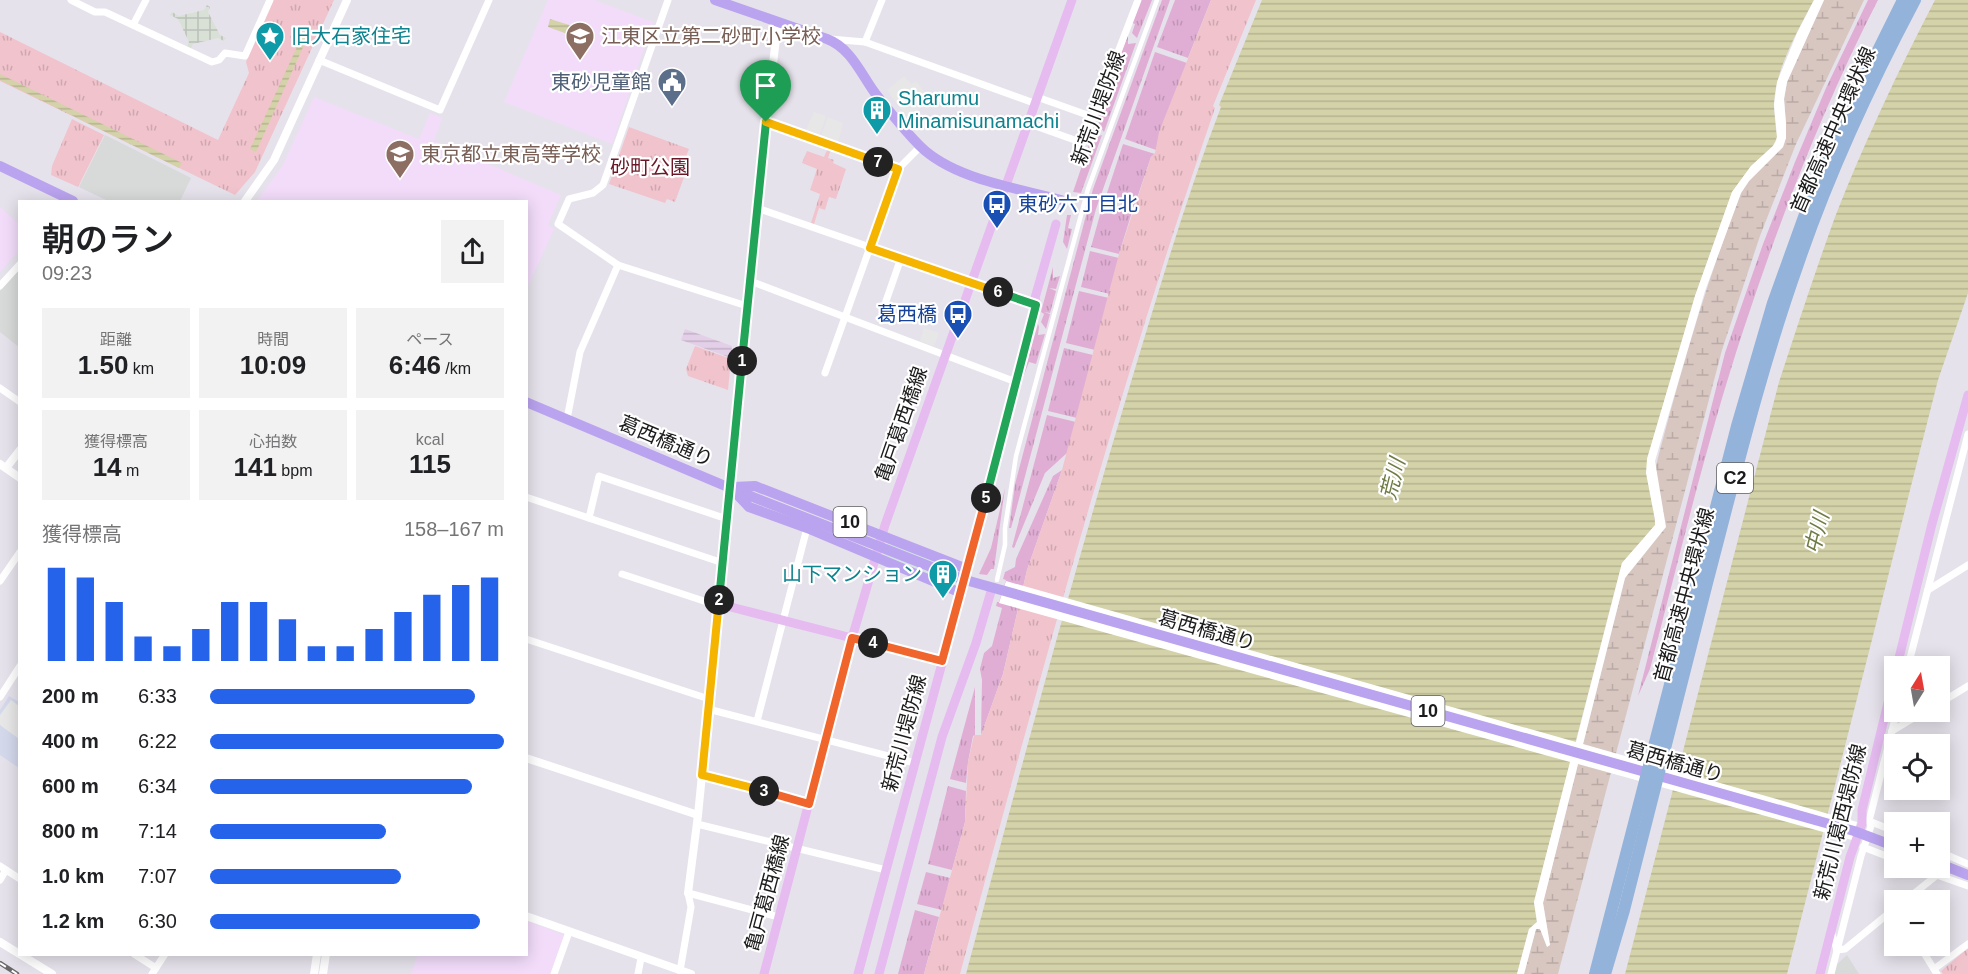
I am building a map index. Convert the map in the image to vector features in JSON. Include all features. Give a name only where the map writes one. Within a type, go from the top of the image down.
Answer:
[{"type":"highway","name":"首都高速中央環状線","points":[[1595,974],[1731,449],[1773,303],[1809,203],[1859,89],[1903,0]]},
{"type":"highway","name":"首都高速中央環状線","points":[[1605,974],[1624,910],[1727,508],[1782,312],[1798,263],[1836,165],[1879,70],[1915,0]]},
{"type":"main road","name":"亀戸葛西橋線","points":[[764,974],[875,557],[1072,0]]},
{"type":"main road","points":[[722,1],[827,39],[843,49],[884,105],[921,146],[952,168],[1061,200]]},
{"type":"main road","points":[[0,166],[70,200]]},
{"type":"main road","name":"新荒川堤防線","points":[[858,974],[961,593],[1036,305],[1035,298],[1056,224]]},
{"type":"main road","points":[[1900,656],[1968,395]]},
{"type":"main road","name":"葛西橋通り","points":[[528,403],[730,488],[980,585],[997,586],[1854,831],[1884,842]]},
{"type":"main road","name":"10","points":[[730,488],[755,486],[967,569]]},
{"type":"main road","points":[[730,488],[719,605],[852,638]]},
{"type":"main road","name":"10","points":[[730,488],[749,507],[807,528],[961,593]]},
{"type":"main road","name":"新荒川堤防線","points":[[879,974],[942,737],[997,586]]},
{"type":"main road","name":"新荒川葛西堤防線","points":[[1820,974],[1850,857],[1862,824],[1862,810],[1884,719]]},
{"type":"main road","points":[[1950,871],[1968,875]]},
{"type":"street","points":[[71,0],[96,12],[105,12],[212,62],[219,60],[225,53],[244,56],[270,0]]},
{"type":"street","points":[[133,25],[146,0]]},
{"type":"street","points":[[246,200],[274,160],[347,0]]},
{"type":"street","points":[[319,60],[440,110],[489,0]]},
{"type":"street","points":[[668,0],[603,185],[593,194],[569,199],[558,224],[618,265],[747,306]]},
{"type":"street","points":[[865,42],[882,0]]},
{"type":"street","points":[[1027,123],[1083,142],[1138,0]]},
{"type":"street","name":"新荒川堤防線","points":[[997,586],[1005,545],[1005,528],[1016,456],[1085,198],[1157,0]]},
{"type":"street","points":[[730,488],[757,208],[778,22]]},
{"type":"street","points":[[827,39],[865,42],[1035,100],[1093,117]]},
{"type":"street","points":[[766,122],[898,169]]},
{"type":"street","points":[[825,373],[898,169],[921,146]]},
{"type":"street","points":[[757,208],[1036,305]]},
{"type":"street","points":[[886,301],[901,258]]},
{"type":"street","points":[[567,419],[580,352],[618,265]]},
{"type":"street","points":[[0,286],[18,266]]},
{"type":"street","points":[[750,281],[1016,382]]},
{"type":"street","points":[[0,388],[18,401]]},
{"type":"street","points":[[1911,656],[1968,436],[1956,435]]},
{"type":"street","points":[[18,452],[2,467],[18,477]]},
{"type":"street","points":[[589,518],[599,476],[727,519]]},
{"type":"street","points":[[528,498],[723,563]]},
{"type":"street","points":[[757,721],[807,528]]},
{"type":"street","points":[[0,581],[18,555]]},
{"type":"street","points":[[1929,590],[1968,565]]},
{"type":"street","points":[[622,573],[719,605],[688,893],[691,908],[680,971]]},
{"type":"street","points":[[852,638],[942,661]]},
{"type":"street","points":[[528,640],[709,699]]},
{"type":"street","points":[[0,697],[18,669]]},
{"type":"street","points":[[1950,697],[1968,686]]},
{"type":"street","points":[[708,709],[915,763]]},
{"type":"street","points":[[1831,974],[1863,847],[1866,845],[1871,826],[1869,821],[1894,722]]},
{"type":"street","points":[[1892,731],[1907,722]]},
{"type":"street","points":[[528,759],[697,819],[797,849],[886,870]]},
{"type":"street","points":[[702,775],[809,804]]},
{"type":"street","points":[[1869,821],[1884,827]]},
{"type":"street","points":[[1863,847],[1884,855]]},
{"type":"street","points":[[1950,855],[1966,861]]},
{"type":"street","points":[[0,880],[3,868],[18,878]]},
{"type":"street","points":[[1950,876],[1968,886]]},
{"type":"street","points":[[1916,890],[1929,878]]},
{"type":"street","points":[[688,893],[779,917]]},
{"type":"street","points":[[528,917],[640,958],[691,974]]},
{"type":"street","points":[[1837,950],[1845,950],[1884,917]]},
{"type":"street","points":[[554,974],[569,932]]},
{"type":"street","points":[[1831,932],[1837,950]]},
{"type":"street","points":[[0,942],[18,953]]},
{"type":"street","points":[[1926,956],[1935,972],[1968,944]]},
{"type":"street","points":[[23,956],[52,974]]},
{"type":"street","points":[[136,956],[154,971],[164,956]]},
{"type":"street","points":[[314,974],[317,956]]},
{"type":"street","points":[[323,974],[326,956]]},
{"type":"street","points":[[638,974],[640,958]]},
{"type":"shaded area","name":"江東区立第二砂町小学校","points":[[548,0],[594,0],[653,22],[612,144],[504,102]]},
{"type":"shaded area","points":[[207,5],[210,7],[208,12],[220,35],[226,38],[224,41],[218,38],[193,44],[189,52],[186,50],[189,42],[178,19],[170,15],[172,12],[179,16],[204,10]]},
{"type":"shaded area","points":[[904,76],[911,84],[916,81],[926,94],[918,102],[922,107],[908,118],[887,90]]},
{"type":"shaded area","name":"東京都立東高等学校","points":[[314,97],[419,139],[430,113],[442,118],[434,141],[561,195],[548,225],[554,229],[528,286],[528,200],[258,200],[283,165]]},
{"type":"shaded area","points":[[814,112],[826,116],[819,136],[806,130]]},
{"type":"shaded area","points":[[828,117],[843,123],[838,142],[821,136]]},
{"type":"shaded area","points":[[105,135],[191,178],[180,200],[106,200],[79,187]]},
{"type":"shaded area","points":[[0,207],[18,223],[18,251],[0,272]]},
{"type":"shaded area","points":[[18,269],[18,346],[0,332],[0,291]]},
{"type":"shaded area","points":[[924,328],[939,333],[934,346],[920,341]]},
{"type":"shaded area","points":[[685,329],[732,346],[731,358],[681,340]]},
{"type":"shaded area","points":[[888,542],[963,571],[958,586],[884,556]]},
{"type":"shaded area","points":[[9,696],[18,701],[18,767],[0,755],[0,710]]},
{"type":"shaded area","points":[[11,700],[18,705],[18,738],[0,725],[0,715]]},
{"type":"shaded area","points":[[528,921],[564,935],[550,974],[411,974],[417,956],[528,956]]},
{"type":"shaded area","points":[[1847,955],[1859,974],[1833,974],[1835,966]]},
{"type":"green space","points":[[272,0],[334,0],[255,172],[235,195],[0,81],[0,32],[218,140],[249,73],[246,62]]},
{"type":"green space","points":[[1141,0],[1152,0],[1137,38],[1132,33],[1135,24],[1132,23]]},
{"type":"green space","points":[[1162,0],[1170,0],[1096,209],[1015,514],[1011,528],[1009,528],[1015,484],[1093,189]]},
{"type":"green space","points":[[1175,0],[1211,0],[1188,58],[1157,47]]},
{"type":"green space","points":[[1211,0],[1256,0],[1213,106],[1215,108],[1112,431],[1049,647],[960,974],[924,974],[965,822],[968,762],[974,735],[981,735],[1003,674],[1027,570],[1062,470],[1119,254],[1151,157],[1155,153],[1159,132]]},
{"type":"green space","points":[[1824,0],[1864,0],[1796,144],[1760,236],[1722,350],[1558,974],[1524,974],[1536,929],[1540,928],[1547,946],[1550,945],[1543,903],[1625,578],[1629,572],[1693,333],[1741,193],[1749,181],[1783,147],[1786,137],[1784,99],[1787,82]]},
{"type":"green space","points":[[1868,0],[1878,0],[1839,80],[1805,161],[1744,328],[1706,455],[1650,669],[1638,696],[1725,353],[1763,244],[1795,162],[1826,88]]},
{"type":"green space","points":[[1128,34],[1128,44],[1136,43],[1104,132],[1098,125],[1101,117],[1098,116]]},
{"type":"green space","points":[[1155,52],[1187,63],[1156,150],[1125,139]]},
{"type":"green space","points":[[72,119],[104,135],[78,187],[51,175],[52,166]]},
{"type":"green space","name":"砂町公園","points":[[629,127],[689,149],[682,166],[687,169],[675,202],[667,199],[665,203],[609,184]]},
{"type":"green space","points":[[1095,127],[1095,137],[1102,135],[1081,193],[1073,192]]},
{"type":"green space","points":[[1123,144],[1155,154],[1151,157],[1134,207],[1105,199]]},
{"type":"green space","points":[[828,148],[831,149],[828,158],[846,169],[836,199],[829,197],[825,210],[819,208],[814,224],[811,223],[820,194],[810,190],[817,169],[802,163],[807,151],[824,157]]},
{"type":"green space","points":[[1103,204],[1132,212],[1119,254],[1091,247]]},
{"type":"green space","points":[[1067,215],[1071,215],[1068,228],[1072,229],[1067,249],[1063,242]]},
{"type":"green space","points":[[1090,251],[1119,258],[1110,294],[1081,287]]},
{"type":"green space","points":[[1053,267],[1053,278],[1060,276],[1056,289],[1049,288],[1056,291],[1050,313],[1044,312],[1050,314],[1046,329],[1041,322],[1044,314],[1041,312]]},
{"type":"green space","points":[[1079,291],[1109,298],[1095,350],[1066,343]]},
{"type":"green space","points":[[1038,324],[1038,335],[1045,334],[1036,364],[1029,362],[1021,383]]},
{"type":"green space","points":[[695,346],[731,359],[728,390],[688,376],[686,369]]},
{"type":"green space","points":[[1064,348],[1093,355],[1077,418],[1048,411]]},
{"type":"green space","points":[[1047,415],[1076,422],[1067,453],[1045,473],[1014,548],[1012,547]]},
{"type":"green space","points":[[1062,470],[1027,570],[1003,674],[981,735],[982,680],[980,669],[984,653],[992,646],[1002,608],[996,606],[1006,580],[1003,579],[1005,572],[1015,567],[1016,559],[1053,476]]},
{"type":"green space","points":[[1005,488],[994,569],[991,569],[987,575],[979,574],[991,548]]},
{"type":"green space","points":[[975,687],[975,735],[968,762],[966,783],[950,779]]},
{"type":"green space","points":[[948,786],[966,791],[965,822],[952,870],[928,864]]},
{"type":"green space","points":[[926,872],[950,878],[942,910],[917,904]]},
{"type":"green space","points":[[915,910],[939,917],[924,974],[898,974]]},
{"type":"green space","points":[[1968,948],[1968,974],[1943,974],[1941,971]]},
{"type":"water","name":"荒川","points":[[1262,0],[1814,0],[1788,50],[1778,78],[1774,104],[1777,137],[1773,146],[1751,166],[1732,192],[1695,296],[1647,459],[1655,525],[1622,563],[1534,902],[1537,922],[1529,929],[1517,974],[966,974],[1065,610],[1150,320],[1183,213],[1221,107],[1219,105]]},
{"type":"water","name":"中川","points":[[1935,0],[1968,0],[1968,293],[1938,380],[1787,974],[1625,974],[1779,382],[1820,258],[1846,189],[1882,107]]},
{"type":"water","points":[[550,19],[579,28],[576,37],[548,27]]},
{"type":"water","points":[[308,31],[308,36],[256,152],[250,149],[303,34]]},
{"type":"water","points":[[0,74],[182,163],[179,168],[0,80]]},
{"type":"pier","points":[[1814,0],[1824,0],[1787,82],[1784,99],[1786,138],[1783,147],[1749,181],[1741,193],[1705,291],[1655,461],[1666,527],[1625,578],[1583,744],[1857,822],[1852,840],[1578,764],[1543,903],[1550,945],[1547,947],[1540,929],[1536,929],[1524,974],[1517,974],[1529,929],[1537,922],[1534,902],[1570,762],[999,603],[1006,581],[1576,742],[1622,563],[1655,525],[1646,473],[1647,459],[1695,296],[1732,192],[1751,166],[1776,141],[1774,105],[1777,82],[1797,33]]},
{"type":"railway","points":[[0,963],[17,974]]},
{"type":"place","name":"旧大石家住宅","points":[[270,62]]},
{"type":"place","name":"江東区立第二砂町小学校","points":[[580,62]]},
{"type":"place","name":"東砂児童館","points":[[672,108]]},
{"type":"place","name":"Sharumu Minamisunamachi","points":[[877,136]]},
{"type":"place","name":"東京都立東高等学校","points":[[400,180]]},
{"type":"place","name":"東砂六丁目北","points":[[997,230]]},
{"type":"place","name":"葛西橋","points":[[958,340]]},
{"type":"place","name":"山下マンション","points":[[943,600]]},
{"type":"route","points":[[766,122],[898,169],[870,248],[1036,305],[942,661],[852,638],[809,804],[702,775],[766,122]]}]
